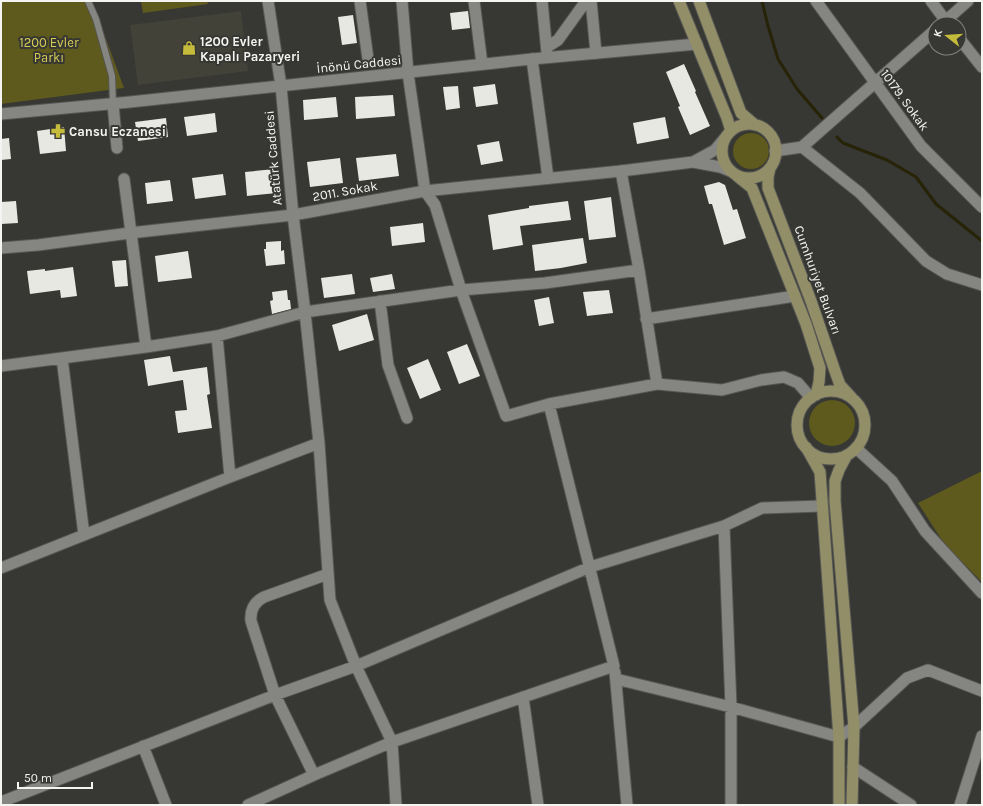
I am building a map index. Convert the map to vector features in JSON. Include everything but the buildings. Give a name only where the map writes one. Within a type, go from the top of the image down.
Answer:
[{"type":"main road","points":[[679,1],[727,118],[728,135]]},
{"type":"main road","points":[[699,1],[740,113],[770,135],[774,142],[776,151],[770,168],[763,174],[755,178],[746,178],[734,174]]},
{"type":"main road","points":[[755,125],[746,124],[738,126],[728,135],[722,146],[722,155],[725,164],[734,174],[752,188],[806,324],[820,368],[819,382],[814,396]]},
{"type":"main road","name":"Cumhuriyet Bulvarı","points":[[770,168],[768,188],[811,301],[840,385],[852,398]]},
{"type":"main road","points":[[839,805],[839,737],[820,472],[800,438],[797,426],[799,416],[804,406],[814,396],[821,392],[832,391],[842,393],[852,398],[860,406],[865,422],[863,438],[839,470],[835,481],[835,500],[854,727],[852,805]]},
{"type":"main road","points":[[806,447],[814,454],[825,458],[837,458],[852,451]]},
{"type":"street","name":"Atatürk Caddesi","points":[[268,1],[281,86],[292,215],[305,312],[319,443],[330,600],[356,666],[392,742]]},
{"type":"street","points":[[360,1],[368,59]]},
{"type":"street","points":[[402,1],[408,73],[425,191],[435,205],[461,290],[506,416],[548,404],[657,384],[722,390],[761,380],[784,377],[798,383],[814,396]]},
{"type":"street","points":[[474,1],[482,64]]},
{"type":"street","points":[[542,1],[547,52]]},
{"type":"street","points":[[547,52],[558,40],[586,1]]},
{"type":"street","points":[[591,1],[596,53]]},
{"type":"street","name":"10179. Sokak","points":[[816,1],[921,146],[982,207]]},
{"type":"street","points":[[931,1],[941,16]]},
{"type":"street","points":[[952,16],[968,1]]},
{"type":"street","points":[[776,151],[802,147],[927,37]]},
{"type":"street","name":"İnönü Caddesi","points":[[1,114],[113,104],[532,59],[547,52],[596,53],[697,44]]},
{"type":"street","points":[[967,48],[982,67]]},
{"type":"street","points":[[532,59],[548,178]]},
{"type":"street","points":[[113,104],[118,148]]},
{"type":"street","points":[[693,162],[715,150],[728,135]]},
{"type":"street","points":[[802,147],[860,193],[926,261],[947,274],[982,285]]},
{"type":"street","points":[[693,162],[720,167],[734,174]]},
{"type":"street","name":"2011. Sokak","points":[[1,248],[292,215],[425,191],[621,171],[693,162]]},
{"type":"street","points":[[621,171],[639,270],[657,384]]},
{"type":"street","points":[[124,179],[146,347]]},
{"type":"street","points":[[1,366],[217,336],[305,312],[461,290],[545,283],[639,270]]},
{"type":"street","points":[[646,319],[794,296]]},
{"type":"street","points":[[380,301],[388,365],[407,418]]},
{"type":"street","points":[[217,336],[230,477]]},
{"type":"street","points":[[62,358],[84,535]]},
{"type":"street","points":[[548,404],[614,666],[627,805]]},
{"type":"street","points":[[1,568],[319,443]]},
{"type":"street","points":[[852,451],[892,482],[925,531],[982,593]]},
{"type":"street","points":[[1,802],[275,695],[356,666],[590,567],[724,526],[762,508],[822,506]]},
{"type":"street","points":[[724,526],[731,706],[732,805]]},
{"type":"street","points":[[314,775],[275,695],[251,621],[251,610],[256,602],[264,597],[328,574]]},
{"type":"street","points":[[248,805],[392,742],[614,666]]},
{"type":"street","points":[[616,679],[731,706],[839,737],[854,727],[906,678],[928,670],[982,691]]},
{"type":"street","points":[[523,697],[538,805]]},
{"type":"street","points":[[960,805],[982,736]]},
{"type":"street","points":[[392,742],[396,805]]},
{"type":"street","points":[[143,746],[166,805]]},
{"type":"street","points":[[853,767],[911,805]]},
{"type":"lane","points":[[88,1],[96,19],[112,76],[113,104]]},
{"type":"shaded area","name":"1200 Evler Kapalı Pazaryeri","points":[[241,11],[248,71],[138,85],[130,25]]},
{"type":"green space","name":"1200 Evler Parkı","points":[[1,1],[92,1],[124,88],[1,104]]},
{"type":"green space","points":[[141,1],[207,1],[208,4],[143,13]]},
{"type":"green space","points":[[755,133],[764,138],[768,144],[768,158],[764,164],[755,169],[747,169],[738,164],[734,158],[733,147],[738,138],[744,134]]},
{"type":"green space","points":[[832,400],[845,404],[851,410],[855,423],[851,436],[845,442],[832,446],[819,442],[813,436],[809,423],[813,410],[819,404]]},
{"type":"green space","points":[[982,471],[982,582],[945,545],[918,503]]},
{"type":"waterway","points":[[762,1],[778,59],[797,89],[822,118]]},
{"type":"waterway","points":[[837,137],[843,143],[887,160],[916,177],[936,204],[982,241]]},
{"type":"place","name":"1200 Evler Kapalı Pazaryeri","points":[[189,48]]},
{"type":"place","name":"Cansu Eczanesi","points":[[58,131]]}]
